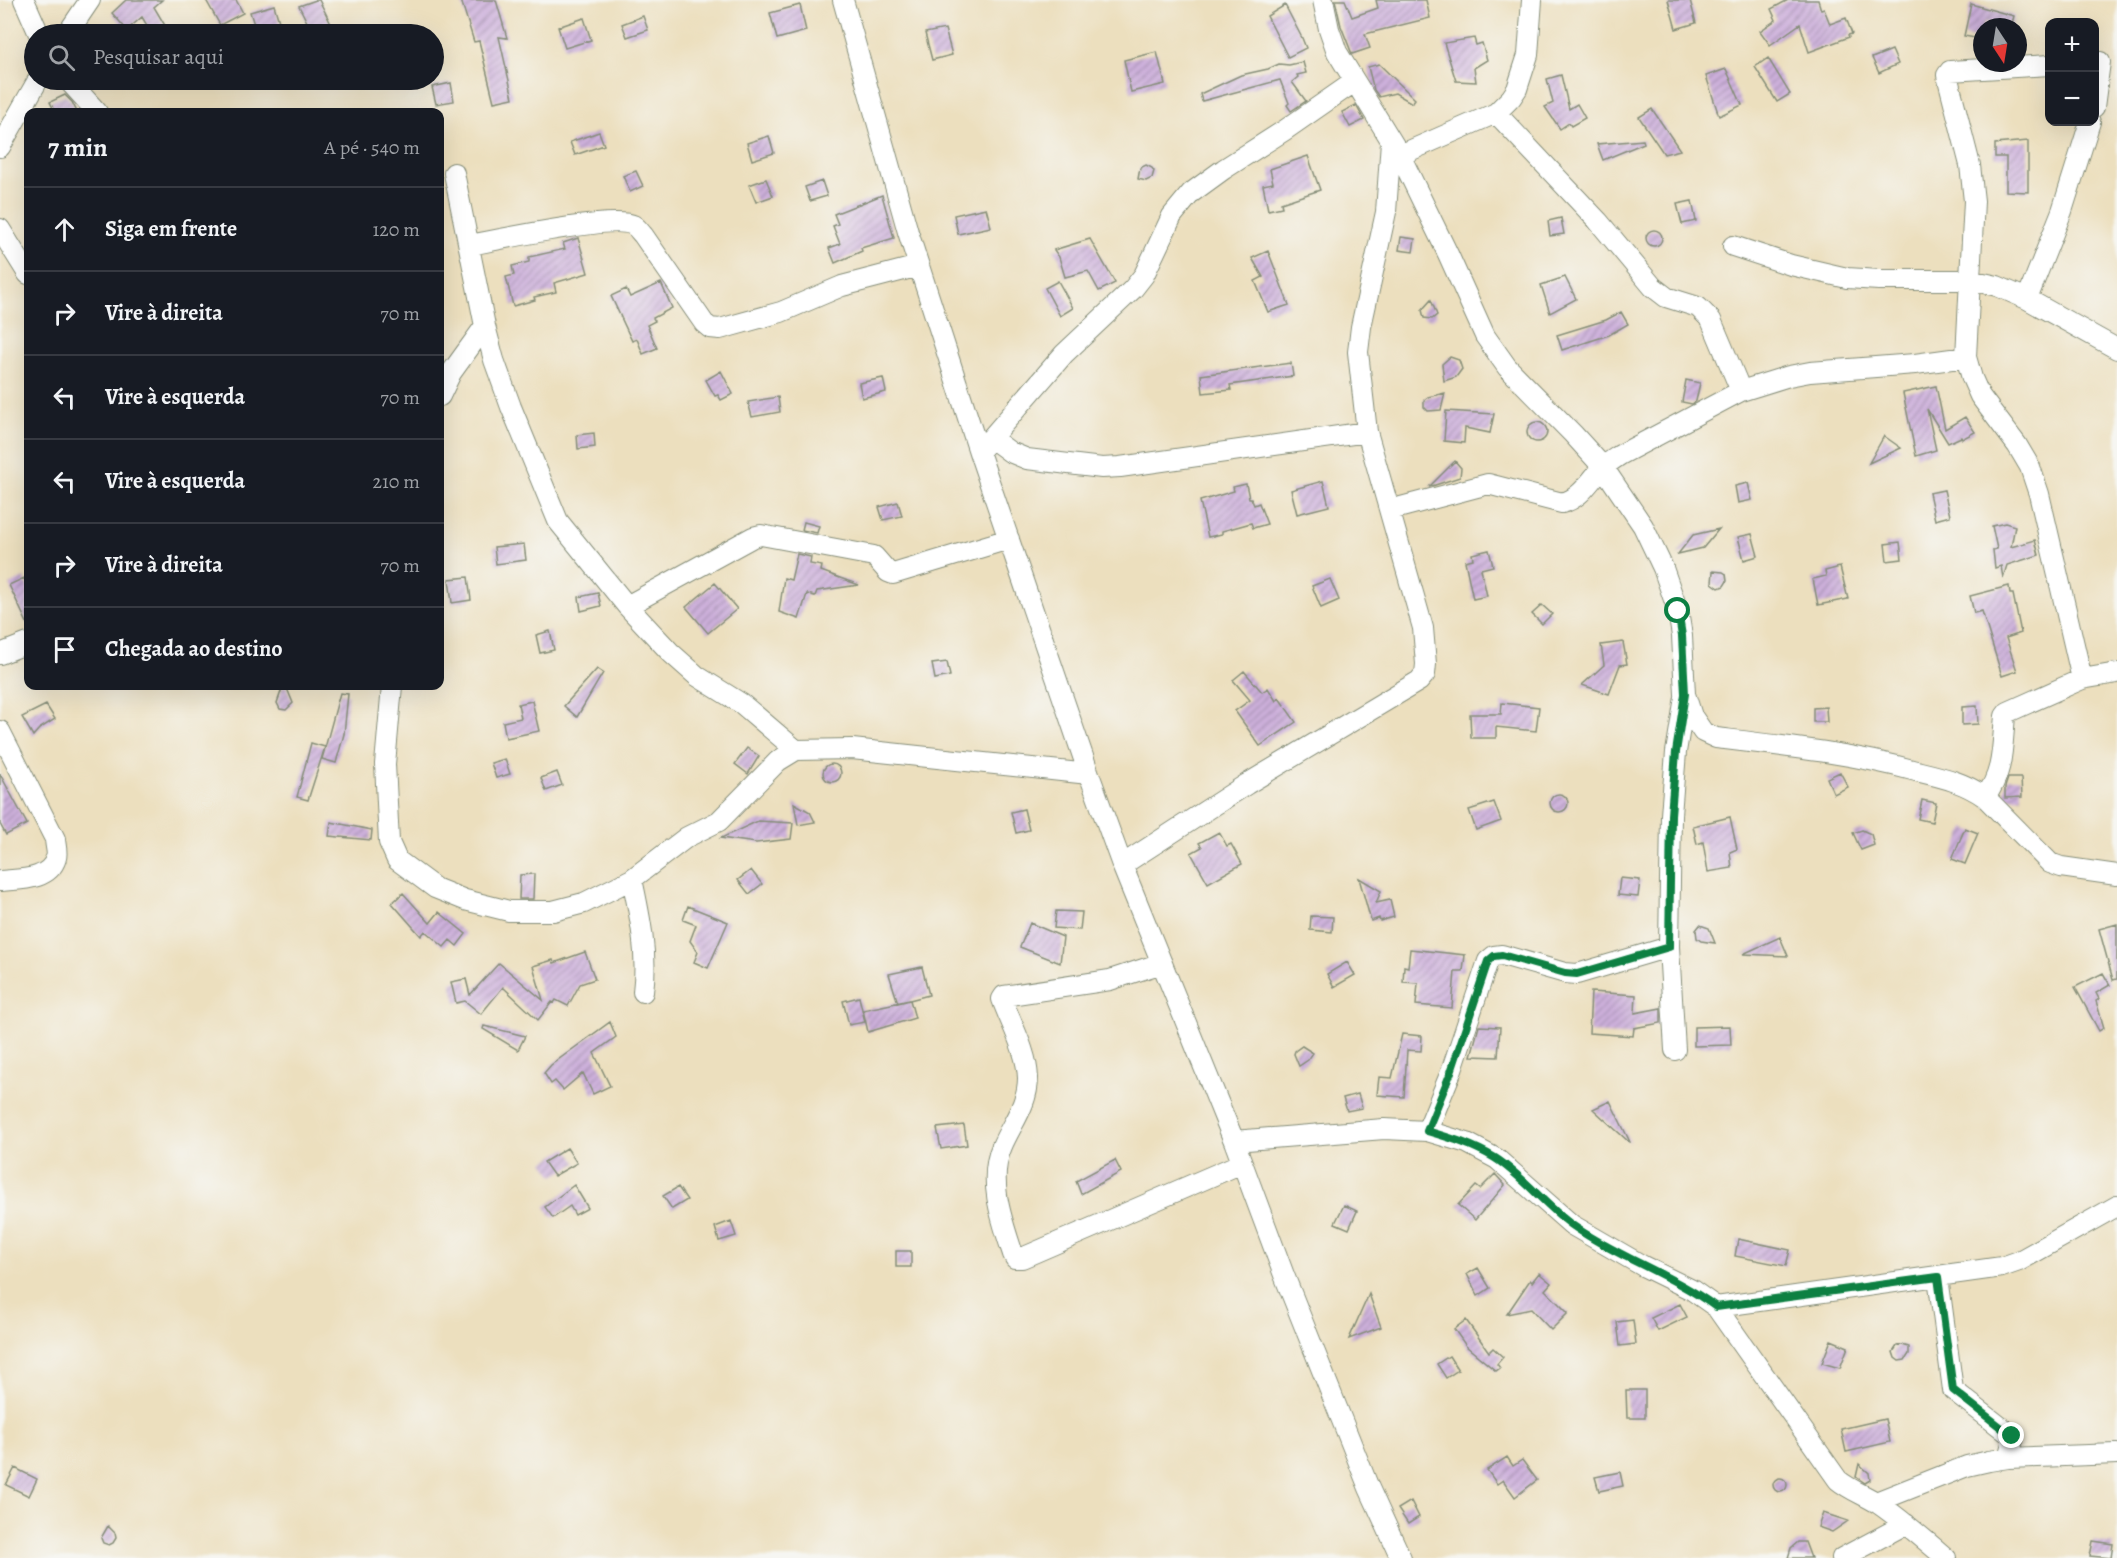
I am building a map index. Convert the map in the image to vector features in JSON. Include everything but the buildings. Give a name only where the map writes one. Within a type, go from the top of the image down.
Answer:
[{"type":"street","points":[[24,0],[35,24]]},
{"type":"street","points":[[73,24],[90,0]]},
{"type":"street","points":[[843,0],[919,266],[985,445],[1009,539],[1089,774],[1122,865],[1234,1141],[1284,1275],[1369,1488],[1401,1558]]},
{"type":"street","points":[[1323,0],[1337,52],[1396,148],[1485,336],[1508,367],[1603,467],[1643,526],[1663,568],[1678,611],[1682,636],[1685,694],[1676,752],[1671,815],[1669,947],[1676,1050]]},
{"type":"street","points":[[1396,148],[1496,112],[1511,98],[1517,88],[1528,55],[1532,0]]},
{"type":"street","points":[[2099,84],[2104,61]]},
{"type":"street","points":[[2045,65],[1950,71],[1947,75],[1970,165],[1974,201],[1966,357],[1980,396],[2017,445],[2033,476],[2082,679]]},
{"type":"street","points":[[985,445],[1064,354],[1133,289],[1144,275],[1172,216],[1191,193],[1354,82]]},
{"type":"street","points":[[0,147],[32,90]]},
{"type":"street","points":[[77,90],[93,108]]},
{"type":"street","points":[[1496,112],[1598,221],[1653,287],[1666,297],[1698,307],[1712,320],[1741,391]]},
{"type":"street","points":[[2027,299],[2062,211],[2090,126]]},
{"type":"street","points":[[1122,865],[1247,784],[1419,681],[1425,674],[1423,628],[1367,432],[1358,352],[1360,327],[1386,212],[1396,148]]},
{"type":"street","points":[[454,172],[494,360],[558,521],[627,606],[670,653],[697,676],[742,704],[796,750]]},
{"type":"street","points":[[470,245],[573,226],[624,223],[633,225],[643,235],[704,323],[710,328],[720,329],[780,312],[842,286],[919,266]]},
{"type":"street","points":[[0,229],[24,268]]},
{"type":"street","points":[[1733,246],[1791,265],[1847,278],[1970,280],[1997,286],[2027,299],[2117,349]]},
{"type":"street","points":[[444,388],[451,373],[485,326]]},
{"type":"street","points":[[1390,510],[1488,484],[1562,503],[1570,501],[1603,467],[1630,449],[1741,391],[1810,372],[1915,364],[1966,357]]},
{"type":"street","points":[[985,445],[1027,459],[1101,468],[1367,432]]},
{"type":"street","points":[[627,606],[753,537],[761,536],[874,556],[888,572],[893,574],[1009,539]]},
{"type":"street","points":[[0,654],[24,645]]},
{"type":"street","points":[[1985,797],[1994,785],[1999,772],[2004,716],[2008,711],[2082,679],[2117,673]]},
{"type":"street","points":[[392,690],[385,764],[388,842],[397,860],[435,888],[465,900],[509,911],[552,911],[584,903],[632,879],[687,837],[719,821],[778,760],[796,750],[852,749],[1089,774]]},
{"type":"street","points":[[1685,694],[1692,716],[1703,732],[1716,738],[1839,753],[1954,781],[1974,789],[1985,797],[2050,863],[2061,867],[2117,875]]},
{"type":"street","points":[[0,731],[55,839],[57,857],[49,870],[36,877],[0,881]]},
{"type":"street","points":[[632,879],[642,924],[645,980],[643,992]]},
{"type":"street","points":[[1427,1131],[1451,1072],[1488,961],[1494,956],[1502,955],[1565,973],[1577,974],[1669,947]]},
{"type":"street","points":[[1162,963],[1110,980],[1004,996],[1002,999],[1023,1054],[1028,1077],[1026,1099],[1001,1148],[998,1167],[997,1195],[1000,1216],[1013,1254],[1015,1258],[1022,1258],[1242,1163]]},
{"type":"street","points":[[1234,1141],[1384,1129],[1427,1131],[1467,1143],[1497,1159],[1572,1225],[1643,1266],[1692,1290],[1716,1307],[1838,1480],[1876,1502],[1946,1558]]},
{"type":"street","points":[[1716,1307],[2002,1267],[2019,1261],[2117,1206]]},
{"type":"street","points":[[1938,1277],[1953,1390],[2012,1436],[2008,1458]]},
{"type":"street","points":[[1876,1502],[1967,1466],[2008,1458],[2117,1454]]},
{"type":"street","points":[[1842,1558],[1906,1524]]},
{"type":"route","points":[[1678,611],[1682,636],[1685,694],[1676,752],[1671,815],[1669,947],[1577,974],[1565,973],[1502,955],[1494,956],[1488,961],[1451,1072],[1427,1131],[1467,1143],[1497,1159],[1572,1225],[1643,1266],[1692,1290],[1716,1307],[1938,1277],[1953,1390],[2012,1436]]}]
